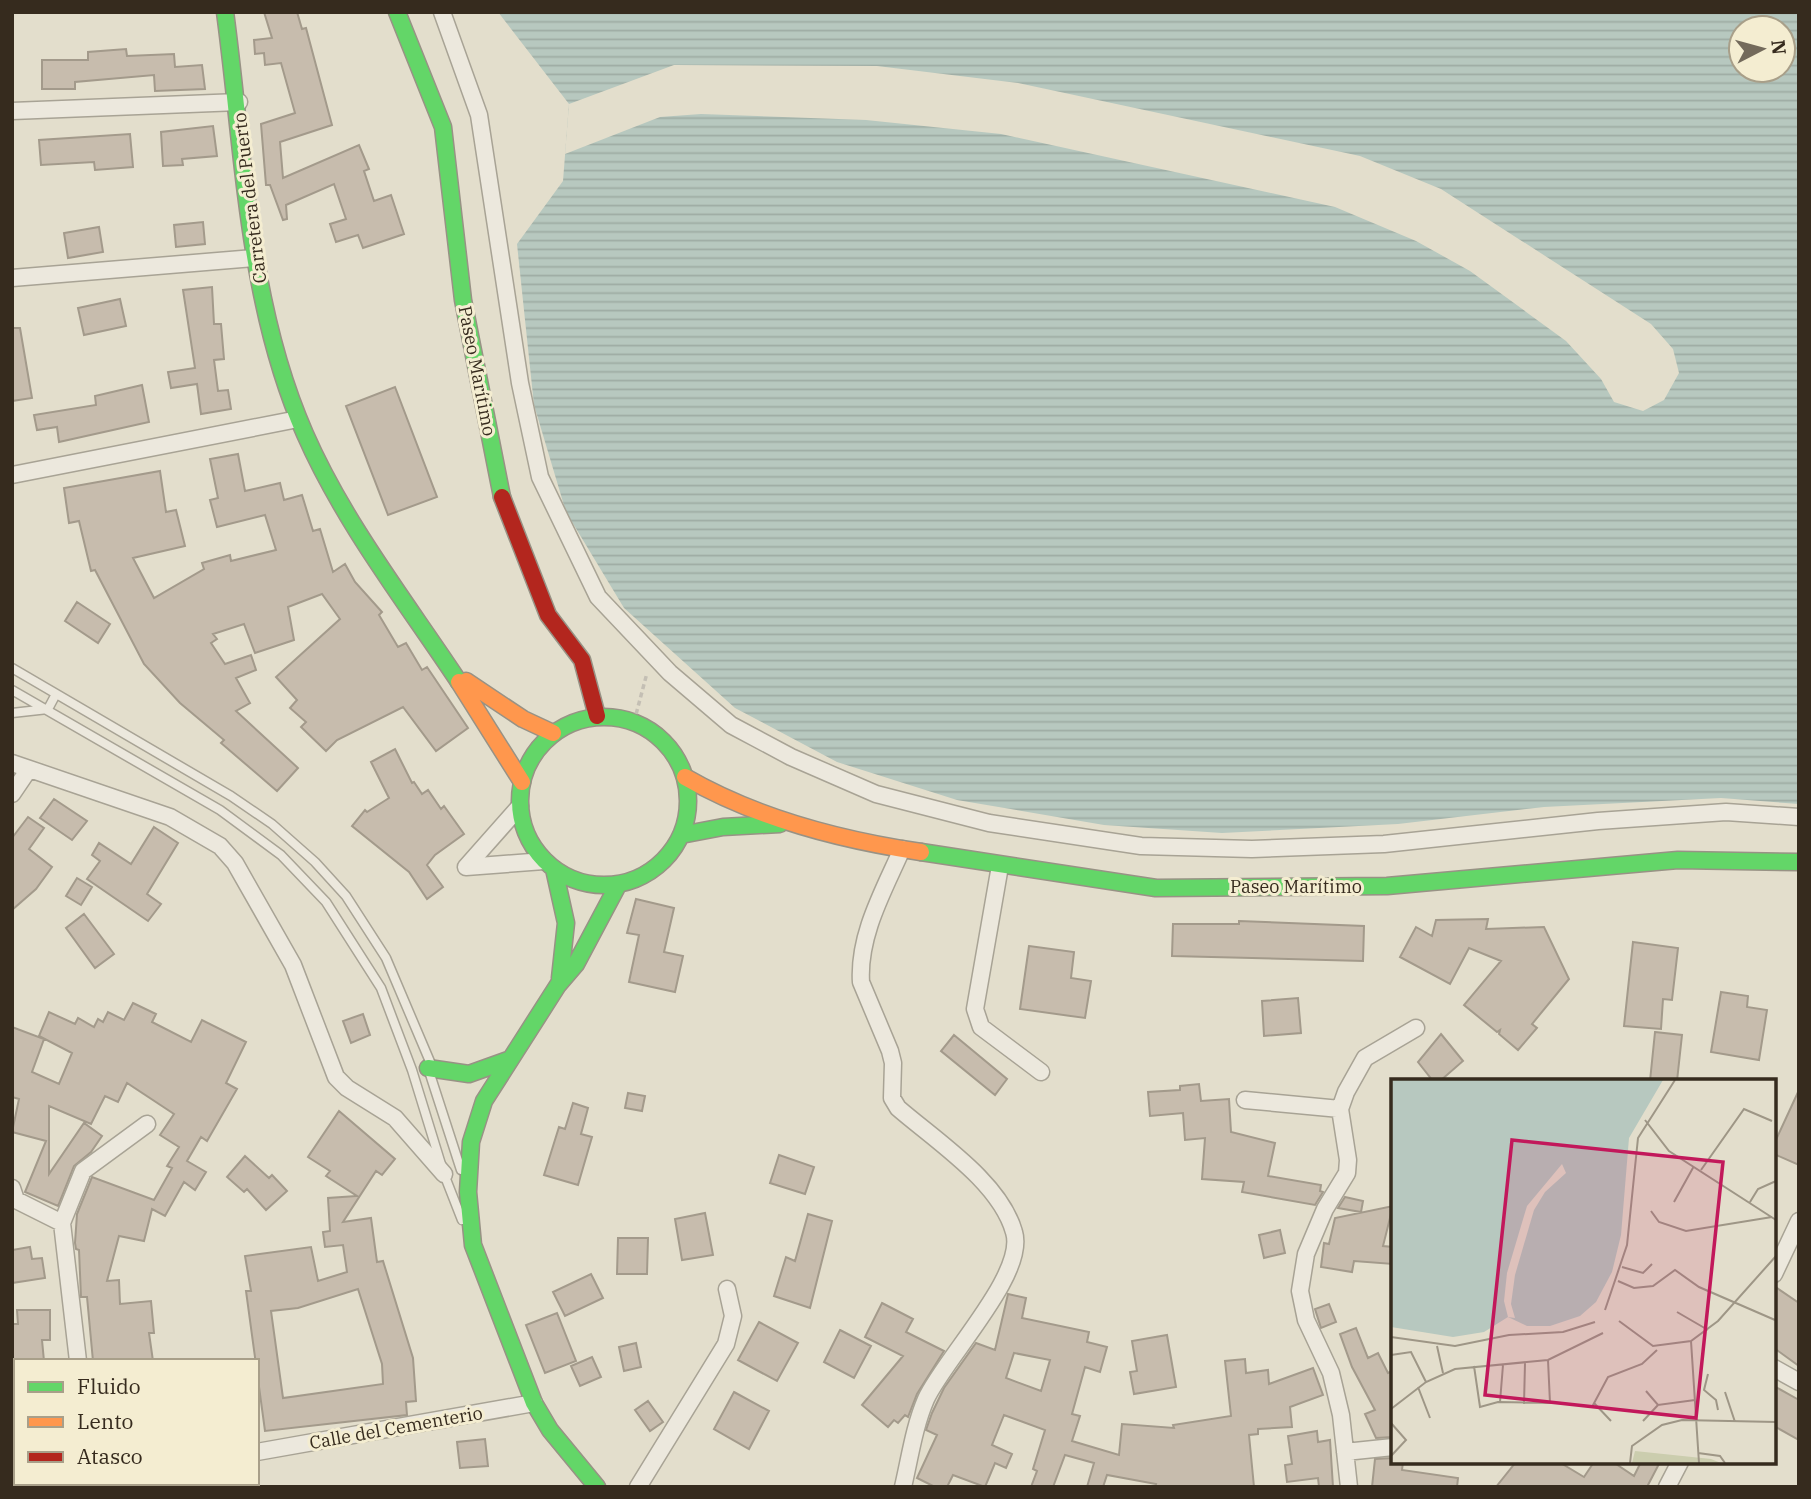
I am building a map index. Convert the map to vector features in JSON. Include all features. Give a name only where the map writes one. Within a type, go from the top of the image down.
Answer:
[{"type":"main road","name":"Carretera del Puerto","points":[[225,12],[239,103],[254,258],[275,352],[298,419],[331,487],[452,670],[522,782]]},
{"type":"main road","name":"Paseo Marítimo","points":[[397,12],[443,127],[463,300],[503,503],[548,615],[582,660],[597,716]]},
{"type":"main road","name":"Carretera del Puerto","points":[[452,670],[491,699],[553,733]]},
{"type":"main road","points":[[549,865],[584,883],[618,885],[656,868],[681,835],[687,816],[685,777],[674,753],[656,734],[634,722],[597,716],[574,721],[553,733],[534,755],[522,782],[520,806],[532,845],[549,865],[567,915],[568,936],[558,985]]},
{"type":"main road","name":"Paseo Marítimo","points":[[685,777],[725,800],[797,824],[902,849],[1156,888],[1387,886],[1678,860],[1799,862]]},
{"type":"main road","name":"Paseo Marítimo","points":[[681,835],[723,827],[797,824]]},
{"type":"main road","points":[[597,1487],[550,1430],[534,1404],[473,1245],[468,1192],[475,1121],[511,1058],[558,985],[576,964],[618,885]]},
{"type":"main road","points":[[428,1068],[451,1076],[479,1074],[511,1058]]},
{"type":"street","points":[[442,12],[479,115],[520,383],[540,477],[598,597],[652,654],[731,725],[791,757],[876,794],[989,822],[1141,846],[1252,849],[1384,844],[1598,821],[1713,813],[1799,817]]},
{"type":"street","points":[[12,111],[239,103]]},
{"type":"street","points":[[12,278],[254,258]]},
{"type":"street","points":[[12,475],[298,419]]},
{"type":"street","points":[[12,763],[170,817],[220,846],[234,863],[293,965],[336,1077],[347,1088],[396,1118],[444,1174]]},
{"type":"street","points":[[12,794],[29,769]]},
{"type":"street","points":[[520,806],[467,867],[549,865]]},
{"type":"street","points":[[902,849],[869,926],[860,970],[861,982],[893,1063],[892,1098],[898,1108],[991,1191],[1014,1230],[1016,1242],[1001,1284],[927,1396],[917,1421],[903,1487]]},
{"type":"street","points":[[1000,866],[975,1009],[976,1020],[981,1027],[1041,1072]]},
{"type":"street","points":[[1349,1487],[1341,1415],[1331,1373],[1306,1320],[1300,1291],[1306,1254],[1325,1209],[1347,1173],[1349,1160],[1340,1109],[1365,1058],[1416,1028]]},
{"type":"street","points":[[1245,1100],[1340,1109]]},
{"type":"street","points":[[78,1359],[62,1223],[83,1171],[147,1124]]},
{"type":"street","points":[[12,1188],[16,1200],[62,1223]]},
{"type":"street","points":[[1776,1270],[1799,1221]]},
{"type":"street","points":[[638,1487],[726,1345],[733,1316],[727,1289]]},
{"type":"street","points":[[1776,1369],[1799,1382]]},
{"type":"street","name":"Calle del Cementerio","points":[[259,1452],[534,1404]]},
{"type":"street","points":[[1345,1452],[1391,1447]]},
{"type":"street","points":[[1667,1487],[1679,1464]]},
{"type":"lane","points":[[12,668],[231,796],[272,824],[315,862],[346,896],[387,958],[431,1065],[428,1068],[468,1192]]},
{"type":"lane","points":[[12,690],[220,810],[281,855],[326,902],[381,988],[412,1070],[444,1174],[473,1245]]},
{"type":"lane","points":[[48,709],[56,694]]},
{"type":"lane","points":[[12,713],[48,709]]},
{"type":"path","points":[[634,722],[652,654]]},
{"type":"shaded area","points":[[498,12],[1799,12],[1799,804],[1721,798],[1544,807],[1398,824],[1222,833],[1104,825],[957,800],[837,762],[735,708],[624,608],[566,512],[534,405],[517,244],[563,181],[569,104]]},
{"type":"pier","points":[[674,65],[877,66],[1018,83],[1360,156],[1441,189],[1651,324],[1673,349],[1679,373],[1664,400],[1643,411],[1614,402],[1601,379],[1566,341],[1470,271],[1416,241],[1335,207],[1001,134],[866,120],[701,114],[660,117],[565,154],[569,104]]},
{"type":"building","points":[[264,12],[297,12],[302,29],[306,28],[332,125],[280,142],[283,178],[359,145],[369,169],[364,171],[374,201],[391,195],[404,234],[363,248],[358,235],[336,242],[330,224],[346,219],[334,184],[286,205],[287,219],[283,220],[270,185],[266,185],[261,124],[295,113],[281,63],[265,65],[264,53],[255,54],[254,40],[272,38]]},
{"type":"building","points":[[126,49],[127,56],[174,54],[175,67],[202,65],[205,89],[155,91],[154,75],[75,82],[75,89],[42,89],[42,60],[88,60],[88,52]]},
{"type":"building","points":[[213,126],[217,156],[182,159],[183,165],[163,166],[161,132]]},
{"type":"building","points":[[130,134],[133,167],[95,170],[94,162],[41,165],[39,140]]},
{"type":"building","points":[[203,222],[205,244],[176,247],[174,225]]},
{"type":"building","points":[[99,227],[103,252],[68,258],[64,233]]},
{"type":"building","points":[[212,287],[214,324],[221,324],[224,359],[214,360],[218,391],[228,390],[231,409],[201,414],[197,384],[171,388],[168,372],[195,368],[183,290]]},
{"type":"building","points":[[120,299],[126,326],[84,335],[78,308]]},
{"type":"building","points":[[12,328],[20,328],[32,398],[12,401]]},
{"type":"building","points":[[142,385],[149,422],[59,442],[57,427],[37,430],[34,415],[96,405],[95,396]]},
{"type":"building","points":[[395,387],[437,497],[388,515],[346,406]]},
{"type":"building","points":[[238,454],[245,491],[280,483],[284,500],[302,495],[313,531],[320,529],[333,572],[345,564],[355,582],[382,612],[379,615],[398,647],[406,643],[422,670],[427,667],[468,728],[436,751],[403,707],[337,740],[326,751],[301,727],[306,722],[290,708],[297,700],[276,677],[340,619],[322,594],[288,607],[294,640],[255,653],[244,624],[213,634],[217,639],[211,643],[225,664],[251,655],[256,670],[236,678],[250,703],[236,711],[298,768],[277,791],[221,743],[224,740],[180,703],[144,664],[95,570],[91,571],[79,521],[69,523],[64,488],[160,471],[166,512],[176,510],[185,546],[133,558],[154,598],[204,569],[202,563],[230,555],[231,561],[276,550],[265,515],[217,527],[210,500],[218,498],[210,459]]},
{"type":"building","points":[[77,602],[110,624],[98,643],[65,621]]},
{"type":"building","points":[[395,749],[412,783],[414,782],[422,794],[428,790],[441,809],[444,806],[464,834],[435,855],[427,865],[443,887],[427,899],[409,872],[352,826],[365,810],[367,812],[389,798],[371,762]]},
{"type":"building","points":[[54,799],[87,821],[72,840],[40,818]]},
{"type":"building","points":[[28,817],[44,828],[29,849],[52,867],[36,889],[12,910],[12,838]]},
{"type":"building","points":[[154,827],[178,843],[147,894],[161,904],[148,921],[87,879],[100,861],[92,855],[99,843],[131,864]]},
{"type":"building","points":[[77,878],[92,887],[81,905],[66,896]]},
{"type":"building","points":[[636,899],[674,908],[664,952],[683,956],[675,992],[629,982],[639,935],[627,933]]},
{"type":"building","points":[[84,914],[114,954],[95,968],[66,928]]},
{"type":"building","points":[[1488,919],[1486,929],[1544,927],[1569,979],[1532,1024],[1537,1028],[1518,1050],[1499,1034],[1500,1030],[1497,1032],[1464,1005],[1501,961],[1469,948],[1450,984],[1400,957],[1416,927],[1432,936],[1436,920]]},
{"type":"building","points":[[1239,921],[1364,926],[1363,961],[1172,956],[1173,924],[1239,924]]},
{"type":"building","points":[[1633,942],[1678,948],[1672,1000],[1663,999],[1661,1029],[1624,1026]]},
{"type":"building","points":[[1029,946],[1074,952],[1071,978],[1091,981],[1085,1018],[1020,1009]]},
{"type":"building","points":[[1721,992],[1748,996],[1747,1007],[1767,1010],[1759,1060],[1711,1052]]},
{"type":"building","points":[[1298,998],[1301,1033],[1264,1036],[1262,1001]]},
{"type":"building","points":[[133,1003],[156,1014],[152,1022],[191,1042],[202,1020],[246,1042],[226,1083],[237,1089],[207,1141],[201,1137],[187,1161],[206,1172],[195,1190],[184,1182],[165,1216],[152,1209],[144,1241],[119,1236],[107,1281],[119,1280],[120,1304],[151,1301],[154,1333],[149,1333],[153,1359],[93,1359],[87,1297],[81,1297],[79,1250],[76,1249],[75,1243],[77,1214],[92,1177],[154,1200],[172,1168],[167,1166],[179,1147],[160,1135],[174,1114],[127,1083],[118,1102],[105,1096],[91,1124],[49,1106],[49,1174],[84,1123],[102,1136],[91,1152],[74,1166],[58,1206],[25,1192],[46,1141],[12,1132],[19,1099],[12,1097],[12,1027],[44,1039],[32,1072],[59,1084],[72,1053],[39,1036],[49,1012],[75,1024],[78,1018],[94,1027],[98,1019],[103,1022],[108,1012],[124,1020]]},
{"type":"building","points":[[363,1014],[370,1035],[351,1043],[343,1021]]},
{"type":"building","points":[[1655,1032],[1682,1035],[1677,1079],[1650,1079]]},
{"type":"building","points":[[1441,1034],[1463,1061],[1442,1079],[1431,1079],[1418,1062]]},
{"type":"building","points":[[954,1035],[1007,1079],[995,1095],[941,1051]]},
{"type":"building","points":[[1199,1084],[1201,1101],[1229,1099],[1231,1132],[1275,1143],[1268,1176],[1321,1185],[1320,1191],[1323,1192],[1315,1205],[1242,1192],[1244,1182],[1202,1179],[1205,1138],[1185,1140],[1183,1113],[1150,1116],[1148,1092],[1180,1090],[1180,1086]]},
{"type":"building","points":[[1799,1090],[1799,1165],[1776,1155],[1776,1140]]},
{"type":"building","points":[[628,1093],[645,1096],[642,1111],[625,1108]]},
{"type":"building","points":[[573,1103],[588,1108],[581,1134],[592,1137],[578,1185],[544,1175],[559,1127],[565,1129]]},
{"type":"building","points":[[339,1111],[395,1159],[382,1175],[376,1171],[343,1222],[371,1218],[377,1262],[383,1261],[413,1358],[416,1401],[406,1402],[407,1415],[265,1431],[259,1387],[259,1359],[255,1359],[246,1291],[251,1291],[245,1256],[311,1247],[318,1281],[347,1272],[343,1245],[325,1247],[323,1232],[330,1231],[328,1198],[357,1196],[326,1176],[330,1171],[308,1157]],"holes":[[[358,1289],[382,1364],[383,1384],[283,1398],[271,1311],[298,1308]]]},
{"type":"building","points":[[779,1155],[814,1167],[805,1194],[770,1183]]},
{"type":"building","points":[[245,1156],[269,1178],[272,1175],[287,1191],[266,1210],[247,1189],[244,1192],[227,1177]]},
{"type":"building","points":[[1345,1197],[1363,1201],[1361,1212],[1338,1208]]},
{"type":"building","points":[[1391,1206],[1383,1246],[1391,1247],[1391,1264],[1354,1261],[1352,1272],[1321,1267],[1324,1243],[1329,1244],[1335,1218]]},
{"type":"building","points":[[705,1213],[713,1255],[682,1260],[675,1219]]},
{"type":"building","points":[[808,1214],[832,1221],[810,1308],[774,1296],[786,1257],[795,1261]]},
{"type":"building","points":[[1280,1230],[1285,1253],[1264,1258],[1259,1235]]},
{"type":"building","points":[[618,1238],[648,1238],[647,1274],[617,1274]]},
{"type":"building","points":[[30,1247],[32,1259],[42,1258],[45,1278],[12,1283],[12,1250]]},
{"type":"building","points":[[591,1274],[603,1298],[565,1316],[553,1292]]},
{"type":"building","points":[[1776,1287],[1799,1303],[1799,1366],[1776,1349]]},
{"type":"building","points":[[1008,1294],[1026,1298],[1022,1318],[1089,1332],[1087,1342],[1107,1347],[1100,1372],[1085,1367],[1072,1414],[1080,1416],[1072,1441],[1119,1455],[1122,1424],[1174,1428],[1173,1425],[1231,1416],[1225,1361],[1245,1359],[1246,1373],[1268,1370],[1269,1384],[1313,1368],[1323,1395],[1290,1407],[1292,1427],[1258,1429],[1258,1434],[1249,1435],[1254,1487],[1155,1487],[1156,1484],[1107,1475],[1103,1487],[1087,1487],[1094,1463],[1065,1455],[1053,1487],[1031,1487],[1037,1471],[1033,1469],[1045,1430],[1004,1415],[992,1445],[1012,1454],[1006,1468],[995,1463],[985,1487],[953,1475],[947,1487],[935,1487],[917,1478],[937,1435],[926,1430],[944,1388],[976,1343],[995,1350]],"holes":[[[1014,1353],[1050,1360],[1041,1391],[1006,1378]]]},
{"type":"building","points":[[882,1303],[913,1319],[906,1332],[944,1351],[917,1394],[908,1417],[905,1415],[898,1423],[894,1420],[888,1427],[862,1405],[903,1356],[865,1337]]},
{"type":"building","points":[[1329,1304],[1336,1322],[1321,1328],[1315,1309]]},
{"type":"building","points":[[17,1310],[50,1310],[50,1340],[42,1340],[44,1359],[12,1361],[12,1324],[18,1324]]},
{"type":"building","points":[[557,1313],[576,1361],[545,1373],[526,1325]]},
{"type":"building","points":[[759,1322],[798,1343],[777,1381],[738,1360]]},
{"type":"building","points":[[1356,1328],[1368,1358],[1378,1353],[1388,1373],[1391,1372],[1391,1437],[1376,1438],[1365,1414],[1375,1410],[1352,1367],[1340,1334]]},
{"type":"building","points":[[840,1330],[871,1346],[854,1378],[824,1362]]},
{"type":"building","points":[[1167,1335],[1176,1387],[1134,1394],[1130,1372],[1137,1371],[1132,1341]]},
{"type":"building","points":[[636,1343],[641,1367],[624,1371],[619,1347]]},
{"type":"building","points":[[592,1357],[601,1377],[580,1386],[571,1366]]},
{"type":"building","points":[[1776,1387],[1799,1400],[1799,1440],[1776,1427]]},
{"type":"building","points":[[734,1392],[769,1411],[749,1449],[714,1429]]},
{"type":"building","points":[[648,1401],[663,1422],[650,1431],[635,1410]]},
{"type":"building","points":[[1317,1431],[1318,1442],[1330,1440],[1333,1487],[1319,1487],[1318,1478],[1287,1482],[1285,1465],[1292,1464],[1288,1436]]},
{"type":"building","points":[[485,1439],[488,1466],[460,1468],[457,1442]]},
{"type":"building","points":[[1391,1458],[1391,1464],[1403,1464],[1402,1470],[1458,1478],[1457,1487],[1372,1487],[1375,1459]]},
{"type":"building","points":[[1514,1464],[1562,1464],[1584,1477],[1593,1464],[1616,1464],[1634,1476],[1640,1464],[1659,1464],[1648,1485],[1651,1487],[1496,1487]]},
{"type":"traffic: fast","points":[[225,12],[250,226],[259,280],[286,384],[305,434],[338,499],[459,682]]},
{"type":"traffic: fast","points":[[397,12],[443,127],[463,300],[502,497]]},
{"type":"traffic: fast","points":[[604,717],[636,723],[663,742],[682,769],[688,801],[682,833],[663,860],[636,879],[604,885],[572,879],[545,860],[526,833],[520,801],[526,769],[545,742],[572,723],[604,717]]},
{"type":"traffic: fast","points":[[681,835],[723,827],[780,824]]},
{"type":"traffic: fast","points":[[921,852],[1156,888],[1387,886],[1678,860],[1799,862]]},
{"type":"traffic: fast","points":[[554,869],[566,923],[560,978]]},
{"type":"traffic: fast","points":[[597,1487],[550,1430],[534,1403],[473,1245],[468,1192],[471,1142],[484,1101],[558,985],[576,964],[618,885]]},
{"type":"traffic: fast","points":[[428,1068],[469,1074],[508,1060]]},
{"type":"traffic: slow","points":[[466,681],[523,719],[553,733]]},
{"type":"traffic: slow","points":[[459,682],[522,782]]},
{"type":"traffic: slow","points":[[685,777],[712,792],[770,816],[829,834],[921,852]]},
{"type":"traffic: jam","points":[[502,497],[548,615],[582,660],[597,716]]}]
